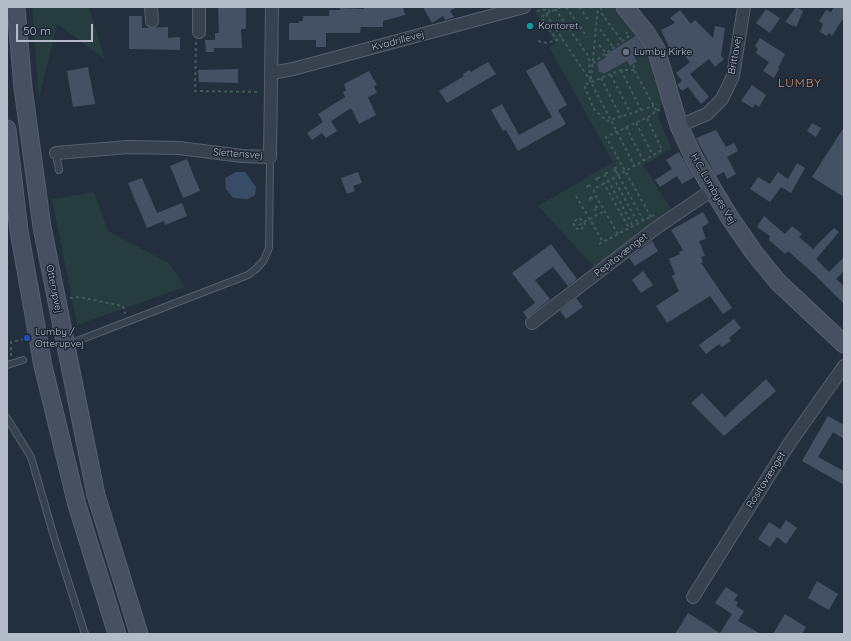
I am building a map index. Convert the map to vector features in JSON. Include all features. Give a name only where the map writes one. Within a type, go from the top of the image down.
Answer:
[{"type":"main road","name":"Otterupvej","points":[[16,7],[23,88],[42,227],[96,495],[139,634]]},
{"type":"main road","name":"H.C. Lumbyes Vej","points":[[625,7],[646,32],[656,49],[679,126],[712,190],[755,254],[778,282],[844,344]]},
{"type":"main road","points":[[7,129],[19,231],[43,366],[77,505],[117,634]]},
{"type":"street","points":[[151,7],[152,21]]},
{"type":"street","points":[[199,7],[199,32]]},
{"type":"street","name":"Slettensvej","points":[[56,153],[142,148],[179,148],[242,156],[270,157],[272,7]]},
{"type":"street","name":"Kvadrillevej","points":[[272,73],[294,69],[524,7]]},
{"type":"street","name":"Brittavej","points":[[679,126],[707,114],[722,99],[733,76],[744,7]]},
{"type":"street","name":"Pepitavænget","points":[[532,323],[656,228],[712,190]]},
{"type":"street","name":"Rositavænget","points":[[693,597],[789,444],[844,366]]},
{"type":"lane","points":[[56,153],[59,170]]},
{"type":"lane","points":[[77,341],[248,275],[256,269],[264,260],[269,248],[270,157]]},
{"type":"lane","points":[[10,364],[24,360]]},
{"type":"lane","points":[[7,418],[31,457],[54,540],[85,634]]},
{"type":"path","points":[[557,40],[541,17],[560,7]]},
{"type":"path","points":[[566,7],[587,37]]},
{"type":"path","points":[[579,7],[589,21]]},
{"type":"path","points":[[591,82],[599,7]]},
{"type":"path","points":[[599,7],[602,14],[622,41]]},
{"type":"path","points":[[537,11],[548,9],[550,12]]},
{"type":"path","points":[[555,9],[589,57],[591,82]]},
{"type":"path","points":[[546,14],[591,82],[634,165]]},
{"type":"path","points":[[600,29],[614,48]]},
{"type":"path","points":[[593,63],[629,36],[626,31]]},
{"type":"path","points":[[199,32],[197,33],[195,91],[272,92]]},
{"type":"path","points":[[538,41],[547,43],[562,38]]},
{"type":"path","points":[[599,45],[606,54]]},
{"type":"path","points":[[599,244],[651,217],[606,136],[647,118],[656,110],[634,70],[634,65]]},
{"type":"path","points":[[634,70],[621,70],[584,85],[594,109],[605,120],[610,120],[654,106]]},
{"type":"path","points":[[621,70],[642,110]]},
{"type":"path","points":[[611,75],[631,114]]},
{"type":"path","points":[[601,78],[621,117]]},
{"type":"path","points":[[594,189],[608,179],[662,150],[647,118]]},
{"type":"path","points":[[636,122],[653,155]]},
{"type":"path","points":[[626,127],[643,160]]},
{"type":"path","points":[[616,171],[644,220]]},
{"type":"path","points":[[607,176],[633,226]]},
{"type":"path","points":[[613,177],[638,224]]},
{"type":"path","points":[[599,180],[629,228]]},
{"type":"path","points":[[590,187],[594,189],[596,196],[618,234]]},
{"type":"path","points":[[576,196],[603,242]]},
{"type":"path","points":[[592,198],[596,196]]},
{"type":"path","points":[[598,208],[602,206]]},
{"type":"path","points":[[579,225],[604,210]]},
{"type":"path","points":[[579,218],[584,222],[585,225],[581,230],[577,230],[573,225],[573,222],[579,218]]},
{"type":"path","points":[[63,299],[79,298],[123,306],[127,321]]},
{"type":"path","points":[[10,364],[11,342],[27,338]]},
{"type":"green space","points":[[32,7],[89,7],[105,59],[57,24],[39,99]]},
{"type":"green space","points":[[545,7],[614,7],[641,33],[662,87],[662,101],[658,117],[672,149],[643,165],[672,210],[594,267],[538,206],[613,162],[549,47],[556,44],[535,12]]},
{"type":"green space","points":[[94,192],[108,231],[169,263],[185,287],[77,325],[52,199]]},
{"type":"water","points":[[236,172],[245,172],[256,187],[255,195],[248,199],[233,198],[226,189],[225,178]]},
{"type":"building","points":[[218,7],[246,7],[246,29],[241,29],[242,48],[214,48],[214,52],[206,52],[205,40],[215,40],[215,33],[219,33]]},
{"type":"building","points":[[364,7],[403,7],[405,15],[383,21],[383,27],[361,27],[360,33],[326,33],[326,47],[316,47],[316,40],[289,40],[289,23],[299,23],[299,21],[303,21],[303,16],[329,16],[329,10],[340,10],[340,8],[364,9]]},
{"type":"building","points":[[423,7],[457,7],[450,11],[454,17],[445,20],[443,16],[432,23]]},
{"type":"building","points":[[796,7],[803,11],[796,27],[785,22]]},
{"type":"building","points":[[834,7],[844,7],[844,17],[832,36],[829,33],[827,36],[820,32],[823,24],[819,21],[826,10],[831,12]]},
{"type":"building","points":[[766,9],[780,18],[770,33],[756,23]]},
{"type":"building","points":[[680,10],[691,24],[695,20],[713,38],[715,26],[725,28],[721,56],[724,59],[715,67],[709,59],[690,74],[709,97],[701,104],[688,87],[682,91],[677,85],[682,81],[676,73],[690,62],[680,50],[672,54],[661,30],[675,23],[670,18]]},
{"type":"building","points":[[129,16],[142,16],[142,28],[168,27],[168,38],[180,37],[180,50],[129,49]]},
{"type":"building","name":"Lumby Kirke","points":[[636,36],[645,50],[634,57],[637,61],[630,66],[627,61],[605,73],[599,72],[597,63],[606,57],[605,55]]},
{"type":"building","points":[[760,38],[785,54],[774,78],[763,71],[769,62],[756,53],[758,49],[755,46]]},
{"type":"building","points":[[488,62],[496,74],[447,103],[439,91],[464,76],[463,74],[469,70],[471,72]]},
{"type":"building","points":[[543,62],[567,105],[558,110],[566,124],[518,151],[506,130],[503,131],[491,110],[502,104],[519,135],[552,117],[526,71]]},
{"type":"building","points":[[88,67],[95,104],[73,107],[67,71]]},
{"type":"building","points":[[238,69],[238,83],[199,82],[198,70]]},
{"type":"building","points":[[369,71],[377,85],[374,86],[377,93],[368,97],[376,115],[359,124],[351,108],[331,121],[337,131],[326,138],[322,133],[312,140],[307,133],[323,122],[318,114],[345,97],[343,92],[346,91],[344,84]]},
{"type":"building","points":[[752,85],[766,95],[759,107],[755,104],[753,108],[741,101]]},
{"type":"building","points":[[812,123],[821,128],[816,137],[807,131]]},
{"type":"building","points":[[844,127],[844,197],[812,177]]},
{"type":"building","points":[[716,130],[726,147],[734,143],[738,151],[727,157],[736,174],[727,179],[724,172],[716,176],[696,138]]},
{"type":"building","points":[[679,152],[694,177],[682,184],[677,176],[660,187],[655,180],[672,169],[666,160]]},
{"type":"building","points":[[187,159],[200,191],[183,198],[170,166]]},
{"type":"building","points":[[797,163],[805,168],[791,193],[781,187],[770,202],[750,189],[758,177],[770,184],[778,172],[788,179]]},
{"type":"building","points":[[358,172],[362,183],[353,186],[355,191],[347,194],[341,178]]},
{"type":"building","points":[[142,178],[157,213],[182,203],[187,216],[165,225],[164,221],[147,228],[128,183]]},
{"type":"building","points":[[703,212],[709,223],[702,227],[706,239],[699,241],[705,256],[701,257],[703,262],[701,263],[732,308],[723,314],[710,296],[667,323],[656,306],[679,291],[672,276],[675,274],[669,259],[680,254],[679,252],[683,250],[671,230]]},
{"type":"building","points":[[764,216],[785,234],[792,226],[802,234],[799,237],[813,249],[834,228],[839,232],[816,259],[829,272],[844,257],[844,271],[836,279],[844,286],[844,304],[788,251],[785,254],[769,240],[770,236],[757,227]]},
{"type":"building","points":[[652,241],[658,251],[635,266],[629,258]]},
{"type":"building","points":[[551,244],[577,279],[568,286],[553,267],[535,280],[550,299],[527,318],[523,312],[535,303],[512,273]]},
{"type":"building","points":[[643,271],[653,285],[641,293],[632,280]]},
{"type":"building","points":[[576,298],[583,307],[566,319],[560,311]]},
{"type":"building","points":[[734,319],[741,328],[729,338],[731,341],[722,347],[719,344],[706,354],[699,345]]},
{"type":"building","points":[[766,379],[776,391],[724,436],[691,403],[702,393],[725,417]]},
{"type":"building","points":[[828,416],[844,425],[844,439],[833,432],[818,457],[844,471],[844,485],[802,461]]},
{"type":"building","points":[[786,520],[797,528],[786,544],[777,537],[770,547],[758,539],[769,522],[780,529]]},
{"type":"building","points":[[817,581],[838,594],[829,610],[808,598]]},
{"type":"building","points":[[726,587],[738,595],[734,600],[738,602],[736,606],[744,611],[738,621],[761,634],[675,634],[688,613],[720,633],[732,614],[715,603]]},
{"type":"building","points":[[785,614],[806,627],[802,634],[773,634]]},
{"type":"place","name":"Kontoret","points":[[530,26]]},
{"type":"place","name":"Lumby Kirke","points":[[626,52]]},
{"type":"place","name":"Lumby / Otterupvej","points":[[27,338]]},
{"type":"district","name":"LUMBY","points":[[800,83]]}]
